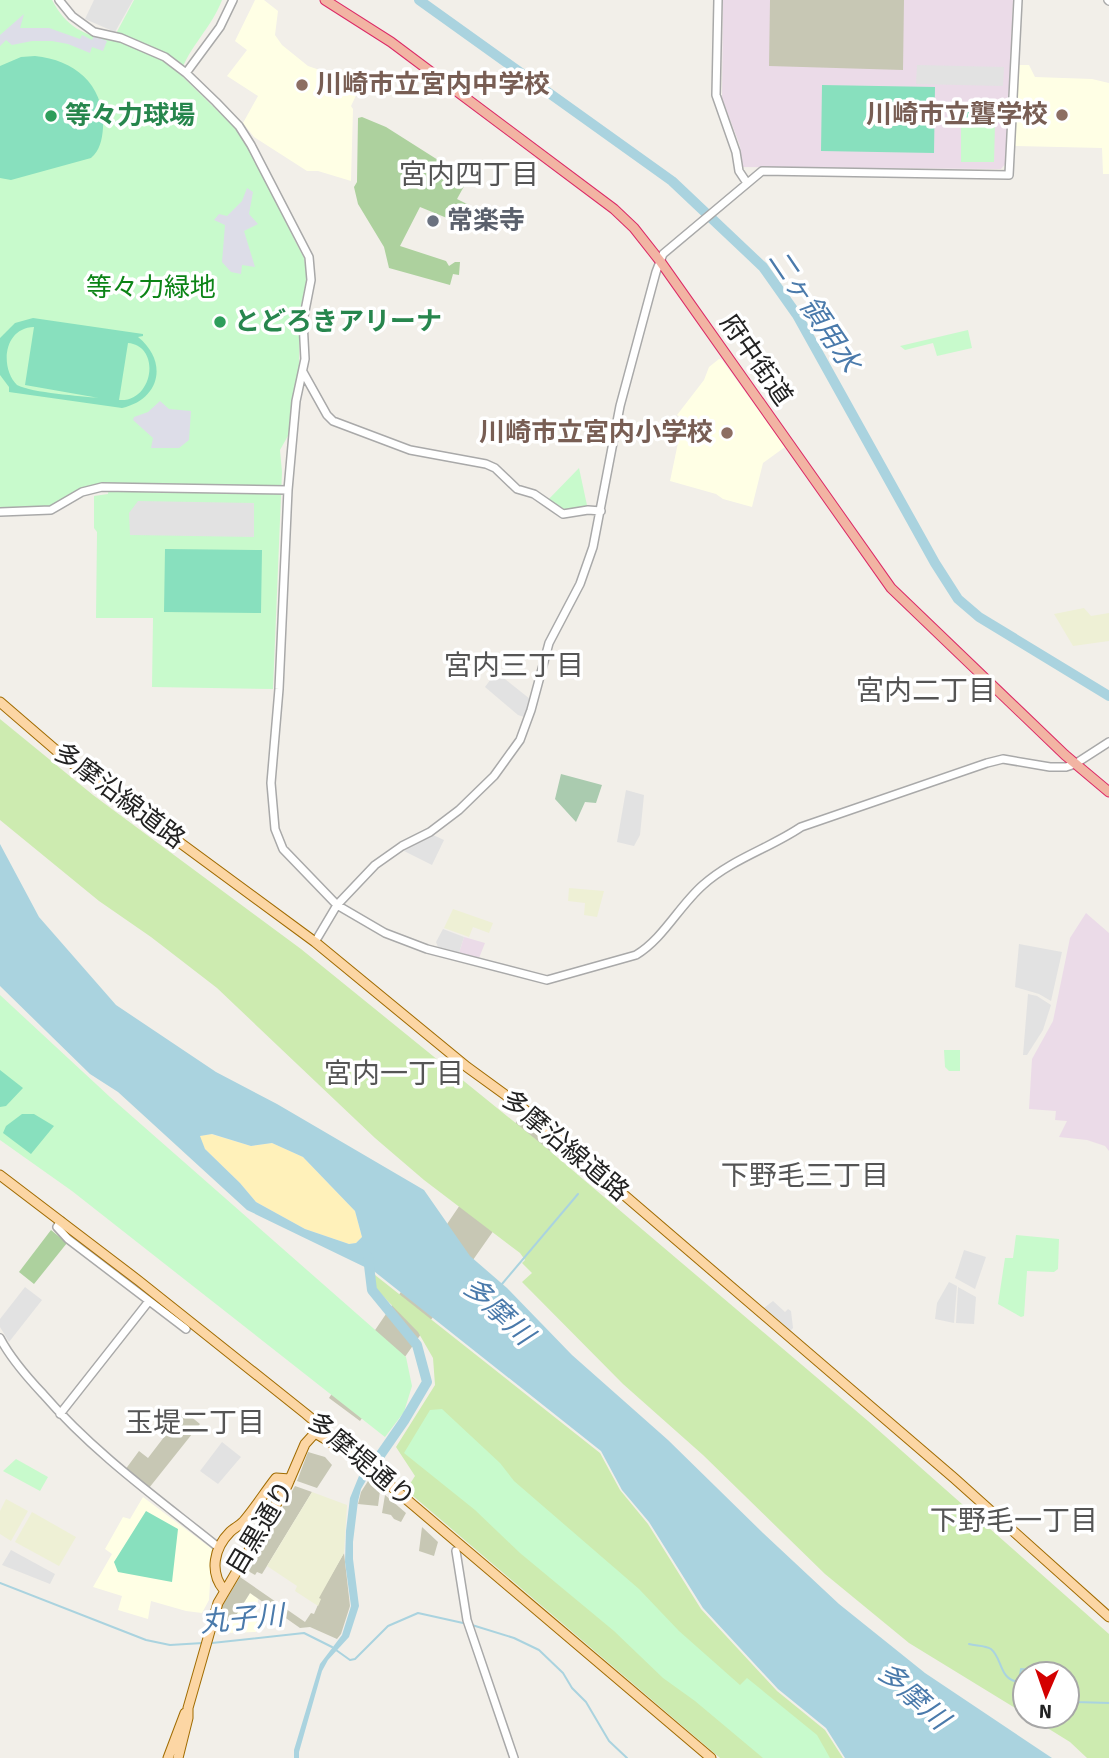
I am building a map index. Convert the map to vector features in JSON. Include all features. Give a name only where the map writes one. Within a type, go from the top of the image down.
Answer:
[{"type":"highway","name":"府中街道","points":[[325,0],[391,42],[597,196],[634,228],[891,588],[1075,764],[1109,792]]},
{"type":"main road","name":"多摩沿線道路","points":[[0,702],[65,758],[315,942],[533,1117],[954,1478],[1109,1617]]},
{"type":"main road","name":"多摩堤通り","points":[[0,1175],[267,1382],[711,1758]]},
{"type":"main road","name":"目黒通り","points":[[178,1758],[188,1709],[215,1610],[224,1590],[290,1479],[305,1444],[315,1433],[340,1450],[353,1454]]},
{"type":"main road","points":[[224,1590],[216,1579],[218,1546],[231,1530],[243,1521],[276,1478],[290,1479]]},
{"type":"main road","name":"目黒通り","points":[[169,1758],[183,1716],[188,1709]]},
{"type":"street","points":[[59,0],[72,16],[94,32],[121,38],[154,51],[186,73],[233,120],[251,145],[309,257],[311,279],[303,321],[303,372],[295,414],[288,491],[271,804],[275,829],[283,849],[337,905],[385,933],[427,949],[537,979],[556,979],[636,956],[647,949],[686,902],[710,880],[749,855],[776,844],[801,827],[987,763],[1010,760],[1058,768],[1075,764],[1109,742]]},
{"type":"street","points":[[186,73],[220,27],[233,0]]},
{"type":"street","points":[[718,0],[716,95],[736,152],[739,171],[747,183]]},
{"type":"street","points":[[315,942],[337,905],[376,865],[402,846],[430,832],[459,810],[507,761],[520,740],[549,643],[583,575],[593,547],[620,406],[663,254],[761,171],[1009,175],[1018,0]]},
{"type":"street","points":[[303,372],[327,415],[336,422],[410,450],[495,467],[517,489],[534,494],[563,514],[588,510],[601,512]]},
{"type":"street","points":[[0,512],[51,510],[82,492],[102,487],[288,491]]},
{"type":"street","points":[[61,1221],[57,1227],[69,1240],[186,1329]]},
{"type":"street","points":[[60,1413],[149,1301]]},
{"type":"street","points":[[0,1338],[18,1364],[60,1413],[106,1458],[218,1546]]},
{"type":"street","points":[[456,1550],[468,1622],[514,1758]]},
{"type":"shaded area","points":[[94,0],[133,0],[115,32],[85,19]]},
{"type":"shaded area","name":"川崎市立宮内中学校","points":[[255,0],[264,0],[278,11],[275,35],[282,45],[308,66],[346,79],[364,79],[351,106],[351,181],[318,171],[307,171],[254,137],[243,123],[258,96],[227,76],[247,50],[235,41]]},
{"type":"shaded area","points":[[723,0],[1013,0],[1006,163],[1001,169],[742,167],[740,146],[722,98]]},
{"type":"shaded area","points":[[770,0],[904,0],[903,70],[769,66]]},
{"type":"shaded area","points":[[24,14],[20,28],[49,28],[80,39],[82,35],[92,40],[94,36],[107,41],[103,51],[92,47],[90,53],[52,41],[12,45],[6,40],[0,46],[0,35]]},
{"type":"shaded area","points":[[917,65],[1004,67],[1003,86],[916,84]]},
{"type":"shaded area","name":"川崎市立聾学校","points":[[1018,65],[1029,65],[1035,77],[1092,79],[1109,83],[1109,174],[1103,174],[1102,148],[1014,146]]},
{"type":"shaded area","points":[[247,188],[253,192],[249,214],[258,224],[244,231],[255,267],[242,265],[241,274],[231,272],[222,262],[225,225],[214,220],[219,214],[227,216],[242,201]]},
{"type":"shaded area","name":"川崎市立宮内小学校","points":[[719,359],[785,447],[763,463],[752,507],[670,481],[683,419],[677,415],[704,380],[709,367]]},
{"type":"shaded area","points":[[160,401],[169,409],[191,411],[189,440],[179,448],[151,448],[153,438],[133,420]]},
{"type":"shaded area","points":[[138,501],[254,503],[254,537],[130,535],[129,513]]},
{"type":"shaded area","points":[[1084,608],[1091,616],[1109,613],[1109,641],[1073,646],[1054,614]]},
{"type":"shaded area","points":[[496,672],[530,699],[524,717],[485,687]]},
{"type":"shaded area","points":[[561,774],[602,785],[596,803],[585,802],[576,822],[555,799]]},
{"type":"shaded area","points":[[626,790],[644,795],[640,835],[634,846],[617,842]]},
{"type":"shaded area","points":[[431,834],[444,840],[432,865],[404,851],[429,838]]},
{"type":"shaded area","points":[[569,888],[604,891],[597,917],[584,915],[585,903],[568,901]]},
{"type":"shaded area","points":[[453,909],[493,923],[489,933],[473,927],[469,937],[444,928]]},
{"type":"shaded area","points":[[1086,913],[1109,933],[1109,1151],[1105,1146],[1087,1140],[1059,1137],[1067,1121],[1055,1120],[1056,1111],[1029,1109],[1032,1059],[1053,1021],[1070,938]]},
{"type":"shaded area","points":[[443,929],[464,937],[459,953],[438,947],[436,942]]},
{"type":"shaded area","points":[[464,937],[485,943],[479,958],[459,953]]},
{"type":"shaded area","points":[[1019,944],[1062,952],[1051,1001],[1039,994],[1015,987]]},
{"type":"shaded area","points":[[1028,994],[1051,1005],[1043,1030],[1027,1055],[1023,1055]]},
{"type":"shaded area","points":[[521,1115],[555,1143],[360,1421],[329,1398]]},
{"type":"shaded area","points":[[964,1250],[986,1257],[975,1289],[955,1278]]},
{"type":"shaded area","points":[[949,1282],[957,1286],[954,1323],[935,1319],[937,1303]]},
{"type":"shaded area","points":[[25,1287],[42,1300],[9,1342],[0,1327],[0,1319]]},
{"type":"shaded area","points":[[958,1287],[976,1297],[974,1324],[956,1323]]},
{"type":"shaded area","points":[[773,1301],[785,1312],[788,1309],[791,1311],[793,1328],[789,1332],[765,1311],[764,1308]]},
{"type":"shaded area","points":[[184,1411],[200,1424],[149,1488],[125,1470],[139,1451],[148,1458]]},
{"type":"shaded area","points":[[222,1442],[241,1457],[218,1484],[200,1471]]},
{"type":"shaded area","points":[[308,1452],[325,1457],[332,1465],[317,1488],[297,1481]]},
{"type":"shaded area","points":[[368,1481],[380,1491],[378,1506],[358,1504]]},
{"type":"shaded area","points":[[295,1486],[312,1492],[262,1574],[257,1572],[255,1575],[248,1571],[247,1566]]},
{"type":"shaded area","points":[[312,1492],[347,1505],[344,1553],[319,1598],[321,1599],[318,1606],[295,1591],[297,1586],[267,1566]]},
{"type":"shaded area","points":[[385,1495],[406,1513],[401,1522],[382,1513]]},
{"type":"shaded area","points":[[143,1497],[212,1549],[209,1600],[202,1613],[151,1601],[148,1619],[118,1610],[122,1596],[93,1587],[112,1554],[105,1549],[123,1517],[130,1519]]},
{"type":"shaded area","points":[[6,1499],[28,1511],[11,1541],[0,1534],[0,1511]]},
{"type":"shaded area","points":[[32,1512],[76,1537],[59,1566],[15,1542]]},
{"type":"shaded area","points":[[422,1527],[438,1542],[434,1556],[419,1551]]},
{"type":"shaded area","points":[[11,1550],[55,1574],[50,1584],[2,1565]]},
{"type":"shaded area","points":[[344,1553],[350,1606],[337,1639],[310,1627],[300,1628],[250,1593],[225,1633],[215,1631],[223,1605],[240,1577],[305,1622],[311,1613],[314,1614],[320,1600],[318,1598]]},
{"type":"shaded area","points":[[250,1593],[258,1599],[256,1632],[225,1633]]},
{"type":"green space","name":"等々力緑地","points":[[0,0],[52,0],[63,17],[77,28],[112,41],[134,0],[222,0],[180,74],[235,128],[250,149],[304,258],[307,279],[300,310],[299,368],[289,434],[280,450],[282,472],[273,689],[152,687],[153,618],[96,618],[97,532],[94,528],[94,496],[108,494],[109,484],[92,486],[45,508],[0,508]]},
{"type":"green space","name":"等々力球場","points":[[35,56],[75,69],[93,88],[102,113],[101,141],[97,152],[91,158],[11,180],[0,178],[0,66],[21,57]]},
{"type":"green space","points":[[822,85],[935,87],[934,153],[821,151]]},
{"type":"green space","points":[[965,106],[991,107],[991,121],[965,121]]},
{"type":"green space","points":[[362,117],[386,127],[468,179],[457,199],[473,207],[464,225],[420,207],[400,246],[446,261],[449,266],[460,262],[459,275],[453,274],[450,285],[389,268],[384,247],[358,204],[354,187],[357,182],[358,118]]},
{"type":"green space","points":[[961,124],[995,124],[994,162],[961,162]]},
{"type":"green space","points":[[33,318],[143,334],[138,337],[154,357],[156,368],[152,388],[135,403],[122,408],[9,392],[9,387],[0,375],[0,338],[15,323]],"holes":[[[34,327],[25,385],[99,398],[45,392],[17,385],[8,369],[8,350],[16,334]],[[128,343],[139,346],[146,354],[149,374],[140,393],[131,399],[119,400]]]},
{"type":"green space","points":[[968,330],[972,348],[937,356],[933,343],[905,350],[900,346]]},
{"type":"green space","points":[[579,468],[588,510],[563,514],[546,502]]},
{"type":"green space","points":[[165,549],[262,550],[261,613],[164,612]]},
{"type":"green space","points":[[0,719],[93,795],[301,949],[544,1146],[868,1421],[1109,1634],[1109,1758],[1087,1758],[1070,1742],[1051,1730],[1081,1730],[1081,1660],[1011,1660],[1011,1705],[909,1643],[825,1574],[703,1455],[623,1384],[522,1282],[532,1273],[522,1263],[525,1260],[520,1253],[424,1180],[375,1138],[217,988],[99,901],[0,820]]},
{"type":"green space","points":[[0,995],[110,1097],[406,1357],[412,1386],[404,1412],[385,1437],[72,1191],[0,1140]]},
{"type":"green space","points":[[944,1050],[960,1050],[960,1071],[949,1071],[945,1067]]},
{"type":"green space","points":[[0,1070],[23,1088],[6,1106],[0,1107]]},
{"type":"green space","points":[[22,1114],[34,1114],[54,1126],[31,1154],[3,1133],[6,1126]]},
{"type":"green space","points":[[51,1230],[67,1243],[34,1284],[19,1272]]},
{"type":"green space","points":[[1016,1235],[1059,1239],[1058,1269],[1054,1272],[1027,1271],[1024,1316],[1021,1317],[998,1304],[1005,1258],[1013,1258]]},
{"type":"green space","points":[[375,1275],[600,1453],[620,1490],[648,1524],[701,1609],[777,1691],[825,1730],[843,1758],[720,1758],[406,1490],[415,1476],[396,1447],[435,1385],[433,1358],[418,1332],[376,1289],[373,1277]]},
{"type":"green space","points":[[442,1409],[500,1463],[514,1481],[639,1589],[679,1631],[740,1685],[747,1678],[817,1735],[830,1758],[763,1758],[663,1678],[614,1631],[520,1553],[475,1510],[404,1453],[430,1410]]},
{"type":"green space","points":[[16,1459],[48,1477],[40,1491],[3,1471]]},
{"type":"green space","points":[[146,1511],[178,1529],[172,1582],[118,1572],[114,1562]]},
{"type":"sand","points":[[211,1134],[251,1146],[272,1143],[303,1157],[355,1211],[362,1237],[356,1243],[349,1244],[305,1229],[256,1202],[205,1149],[199,1136]]},
{"type":"water","name":"多摩川","points":[[0,844],[39,917],[116,1005],[216,1072],[277,1104],[424,1190],[470,1256],[507,1288],[572,1355],[668,1440],[839,1604],[925,1673],[1052,1758],[845,1758],[826,1728],[778,1689],[703,1608],[649,1522],[622,1490],[601,1451],[375,1272],[247,1210],[118,1092],[90,1074],[0,986]],"holes":[[[212,1134],[251,1146],[272,1143],[303,1157],[355,1211],[362,1237],[356,1243],[349,1244],[305,1229],[256,1202],[205,1149],[200,1136]]]},
{"type":"water","points":[[361,1471],[368,1477],[358,1501],[353,1542],[359,1606],[349,1637],[328,1660],[322,1671],[299,1758],[294,1758],[294,1750],[320,1664],[342,1635],[351,1606],[345,1562],[346,1531],[350,1498]]},
{"type":"waterway","name":"二ヶ領用水","points":[[419,0],[672,181],[763,267],[797,315],[935,563],[958,599],[979,617],[1109,696]]},
{"type":"waterway","name":"多摩川","points":[[502,1284],[578,1194]]},
{"type":"waterway","points":[[368,1257],[372,1290],[417,1345],[427,1382],[379,1457]]},
{"type":"waterway","name":"丸子川","points":[[0,1583],[146,1640],[170,1645],[203,1643]]},
{"type":"waterway","name":"丸子川","points":[[336,1650],[350,1660],[355,1659],[388,1626],[418,1613],[463,1623]]},
{"type":"waterway","name":"丸子川","points":[[472,1625],[514,1638],[539,1650],[563,1673],[572,1688],[586,1702],[609,1741],[627,1758]]},
{"type":"waterway","name":"丸子川","points":[[212,1643],[304,1633],[332,1647]]},
{"type":"waterway","points":[[969,1644],[991,1649],[1011,1679]]},
{"type":"waterway","points":[[1081,1702],[1109,1703]]},
{"type":"place","name":"川崎市立宮内中学校","points":[[302,85]]},
{"type":"place","name":"川崎市立聾学校","points":[[1062,115]]},
{"type":"place","name":"等々力球場","points":[[51,116]]},
{"type":"place","name":"常楽寺","points":[[433,221]]},
{"type":"place","name":"とどろきアリーナ","points":[[220,322]]},
{"type":"place","name":"川崎市立宮内小学校","points":[[727,433]]},
{"type":"district","name":"宮内四丁目","points":[[469,175]]},
{"type":"district","name":"宮内三丁目","points":[[514,666]]},
{"type":"district","name":"宮内二丁目","points":[[926,691]]},
{"type":"district","name":"宮内一丁目","points":[[394,1074]]},
{"type":"district","name":"下野毛三丁目","points":[[805,1176]]},
{"type":"district","name":"玉堤二丁目","points":[[195,1423]]},
{"type":"district","name":"下野毛一丁目","points":[[1014,1521]]}]
